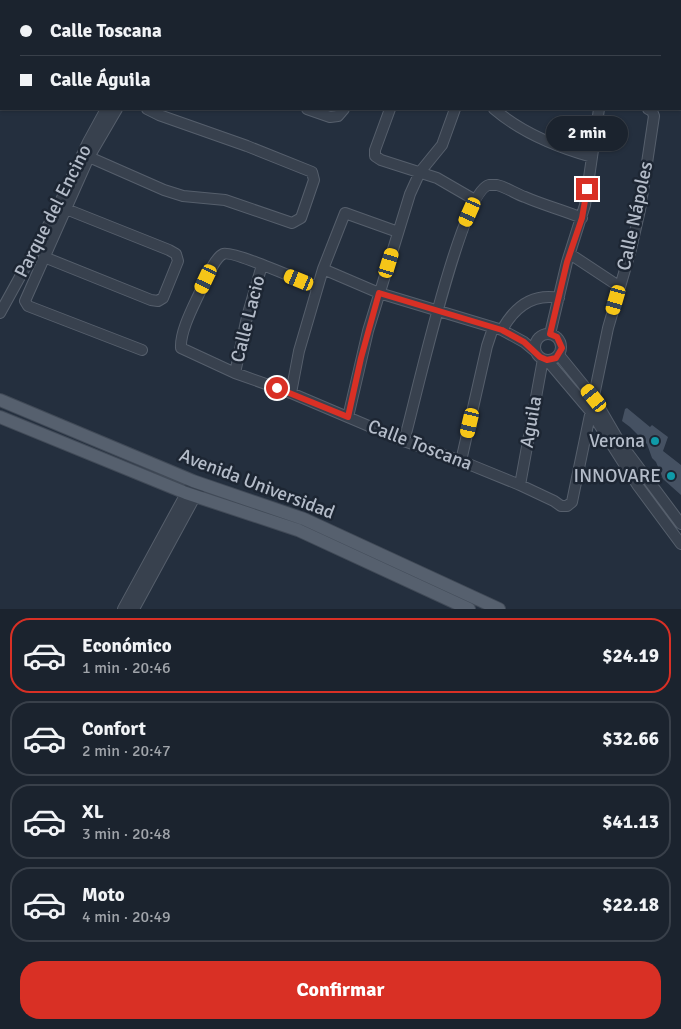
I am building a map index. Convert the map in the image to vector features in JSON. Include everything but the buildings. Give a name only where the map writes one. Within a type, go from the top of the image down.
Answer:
[{"type":"main road","name":"Avenida Universidad","points":[[0,400],[198,483],[304,519],[499,609]]},
{"type":"main road","name":"Avenida Universidad","points":[[0,417],[191,495],[298,530],[469,609]]},
{"type":"street","name":"Parque del Encino","points":[[0,313],[54,215],[88,142],[105,110]]},
{"type":"street","points":[[116,110],[89,157],[26,297],[26,304],[142,350]]},
{"type":"street","points":[[89,157],[164,190],[183,196],[226,200],[292,223],[301,218],[314,180],[312,172],[308,169],[149,110]]},
{"type":"street","points":[[310,110],[330,117],[338,116],[343,110]]},
{"type":"street","points":[[390,110],[375,150],[376,156],[381,160],[437,178],[475,200]]},
{"type":"street","points":[[348,417],[363,349],[398,232],[420,172],[442,145],[455,110]]},
{"type":"street","points":[[495,110],[519,127],[538,137],[592,158]]},
{"type":"street","points":[[550,334],[570,254],[582,218],[599,110]]},
{"type":"street","name":"Calle Nápoles","points":[[574,497],[608,328],[640,210],[649,139],[654,116],[650,110]]},
{"type":"street","points":[[404,441],[423,362],[465,224],[475,200],[483,189],[488,185],[498,185],[532,200],[582,218]]},
{"type":"street","points":[[44,257],[151,300],[158,301],[163,298],[178,261],[176,254],[66,209]]},
{"type":"street","points":[[291,393],[299,350],[317,287],[344,213],[398,232]]},
{"type":"street","name":"Calle Toscana","points":[[262,265],[229,253],[223,254],[217,259],[188,317],[181,343],[183,350],[404,441],[461,461],[520,485],[564,507],[570,505],[574,497]]},
{"type":"street","points":[[570,254],[620,287]]},
{"type":"street","points":[[262,265],[317,287]]},
{"type":"street","name":"Calle Lacio","points":[[234,372],[246,317],[262,265]]},
{"type":"street","points":[[323,269],[379,293],[498,329],[524,342],[540,354],[591,412],[615,443],[681,544]]},
{"type":"street","points":[[461,461],[487,346],[498,329],[523,305],[542,298],[559,298]]},
{"type":"street","points":[[550,334],[560,340],[562,348],[556,358],[540,354],[541,336],[550,334]]},
{"type":"street","name":"Aguila","points":[[520,485],[540,354]]},
{"type":"street","points":[[559,355],[594,398],[615,443]]},
{"type":"street","points":[[642,482],[681,524]]},
{"type":"street","points":[[123,609],[198,483]]},
{"type":"street","points":[[134,609],[191,495]]},
{"type":"place","name":"Verona","points":[[655,441]]},
{"type":"place","name":"INNOVARE","points":[[671,476]]},
{"type":"route","points":[[277,388],[348,417],[361,358],[379,293],[502,330],[524,342],[542,359],[552,360],[556,358],[562,348],[560,340],[550,334],[567,262],[582,218],[587,189]]}]
